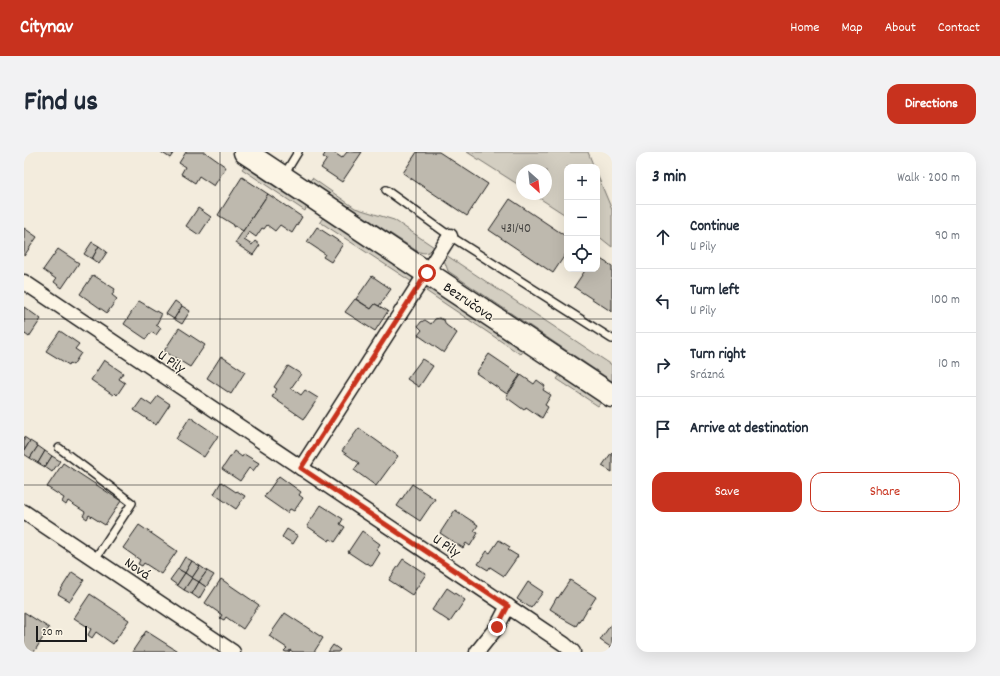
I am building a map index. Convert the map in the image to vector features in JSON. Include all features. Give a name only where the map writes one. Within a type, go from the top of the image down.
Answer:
[{"type":"main road","name":"Bezručova","points":[[245,152],[612,396]]},
{"type":"street","points":[[301,468],[450,236]]},
{"type":"street","name":"U Pily","points":[[24,282],[508,606],[564,644],[573,652]]},
{"type":"street","name":"Nová","points":[[24,512],[95,559],[216,648],[233,652]]},
{"type":"street","points":[[477,652],[497,627],[508,606]]},
{"type":"lane","points":[[283,177],[298,152]]},
{"type":"lane","points":[[386,190],[450,236],[612,339]]},
{"type":"lane","points":[[59,448],[132,503],[95,559]]},
{"type":"shaded area","points":[[467,152],[588,152],[593,164],[564,164],[564,214],[542,200],[552,200],[552,164],[516,164],[516,183]]},
{"type":"shaded area","points":[[246,164],[307,205],[305,211],[242,169]]},
{"type":"shaded area","points":[[312,178],[355,208],[394,220],[434,247],[426,253],[417,251],[310,181]]},
{"type":"shaded area","points":[[600,181],[612,210],[612,247],[600,237]]},
{"type":"shaded area","points":[[324,216],[410,273],[413,278],[412,282],[320,222]]},
{"type":"shaded area","points":[[446,255],[612,365],[612,381],[448,271],[444,260]]},
{"type":"shaded area","points":[[430,289],[435,290],[524,349],[520,354],[426,291]]},
{"type":"shaded area","points":[[562,373],[602,401],[598,406],[557,379]]},
{"type":"building","points":[[161,152],[174,152],[170,158]]},
{"type":"building","points":[[186,152],[205,152],[226,167],[214,186],[199,176],[195,183],[181,174],[185,167],[179,163]]},
{"type":"building","points":[[326,152],[333,152],[342,158],[347,152],[362,152],[342,182],[321,168],[327,159],[323,157]]},
{"type":"building","points":[[417,152],[439,152],[488,184],[467,216],[403,173]]},
{"type":"building","points":[[242,177],[268,194],[243,231],[235,226],[233,227],[234,225],[218,215]]},
{"type":"building","points":[[268,194],[302,217],[292,233],[280,225],[275,231],[267,225],[264,229],[262,228],[256,237],[249,232],[244,240],[252,245],[255,241],[260,245],[253,255],[235,243]]},
{"type":"building","points":[[510,199],[564,235],[564,256],[553,273],[489,230]]},
{"type":"building","points":[[198,208],[211,217],[199,235],[186,226]]},
{"type":"building","points":[[317,227],[343,244],[331,262],[323,257],[325,254],[307,242]]},
{"type":"building","points":[[24,228],[37,237],[24,256]]},
{"type":"building","points":[[92,242],[99,246],[92,259],[84,254]]},
{"type":"building","points":[[99,246],[107,252],[99,264],[92,259]]},
{"type":"building","points":[[58,249],[79,263],[62,288],[54,282],[56,279],[43,270]]},
{"type":"building","points":[[600,259],[612,266],[612,312],[574,287],[584,272],[600,272]]},
{"type":"building","points":[[93,275],[115,289],[112,295],[117,299],[107,313],[80,294]]},
{"type":"building","points":[[372,276],[391,289],[379,306],[375,304],[371,309],[356,299]]},
{"type":"building","points":[[355,299],[371,309],[375,304],[388,311],[375,331],[345,312]]},
{"type":"building","points":[[139,301],[161,314],[156,325],[161,328],[156,335],[151,332],[146,339],[124,324]]},
{"type":"building","points":[[175,301],[182,306],[174,319],[166,314]]},
{"type":"building","points":[[182,306],[190,311],[182,324],[174,319]]},
{"type":"building","points":[[24,307],[41,319],[29,337],[25,334],[24,335]]},
{"type":"building","points":[[439,318],[444,320],[446,325],[457,333],[444,353],[418,335],[422,330],[418,326],[421,322],[425,320],[431,324],[435,319]]},
{"type":"building","points":[[179,328],[205,345],[190,367],[164,351]]},
{"type":"building","points":[[60,331],[79,344],[75,349],[81,353],[73,365],[70,363],[69,365],[46,351]]},
{"type":"building","points":[[489,354],[520,375],[507,394],[476,373]]},
{"type":"building","points":[[221,356],[245,372],[231,394],[207,378]]},
{"type":"building","points":[[422,359],[433,366],[419,387],[407,379]]},
{"type":"building","points":[[104,360],[123,373],[119,379],[125,383],[117,395],[115,393],[113,395],[91,380]]},
{"type":"building","points":[[288,366],[301,374],[291,388],[301,395],[305,390],[318,398],[304,419],[272,397],[277,389],[274,387]]},
{"type":"building","points":[[521,375],[534,384],[537,380],[545,386],[543,390],[551,395],[545,405],[548,407],[542,418],[526,407],[524,410],[506,397]]},
{"type":"building","points":[[158,396],[170,404],[156,425],[134,410],[142,399],[151,405]]},
{"type":"building","points":[[190,417],[218,436],[204,457],[176,439]]},
{"type":"building","points":[[359,428],[398,456],[376,486],[354,470],[359,463],[342,451]]},
{"type":"building","points":[[24,437],[30,441],[24,451]]},
{"type":"building","points":[[30,441],[38,446],[30,458],[24,454],[24,451]]},
{"type":"building","points":[[38,446],[45,451],[38,463],[30,458]]},
{"type":"building","points":[[45,451],[52,456],[45,467],[38,463]]},
{"type":"building","points":[[234,451],[242,457],[244,454],[259,463],[253,471],[249,468],[240,481],[222,469]]},
{"type":"building","points":[[612,452],[612,472],[602,466]]},
{"type":"building","points":[[52,456],[60,461],[52,472],[45,467]]},
{"type":"building","points":[[63,463],[121,501],[105,525],[89,515],[87,519],[83,516],[85,512],[68,501],[66,505],[62,502],[64,498],[47,487]]},
{"type":"building","points":[[279,476],[301,492],[299,495],[303,498],[294,511],[290,509],[287,513],[264,497]]},
{"type":"building","points":[[221,482],[245,496],[236,509],[214,494]]},
{"type":"building","points":[[412,484],[435,499],[420,521],[397,506]]},
{"type":"building","points":[[321,505],[343,519],[340,524],[345,527],[335,542],[330,539],[329,541],[307,526]]},
{"type":"building","points":[[455,510],[478,525],[474,531],[478,533],[470,546],[466,543],[463,548],[440,533]]},
{"type":"building","points":[[139,525],[177,551],[161,574],[144,563],[142,566],[138,564],[140,560],[123,548]]},
{"type":"building","points":[[287,529],[298,536],[293,544],[282,537]]},
{"type":"building","points":[[362,531],[380,544],[376,550],[380,553],[372,566],[367,563],[366,564],[348,552]]},
{"type":"building","points":[[499,540],[510,547],[508,550],[518,556],[504,576],[490,567],[488,570],[478,564],[487,551],[490,553]]},
{"type":"building","points":[[185,557],[192,561],[185,573],[178,569]]},
{"type":"building","points":[[403,559],[426,574],[412,595],[389,580]]},
{"type":"building","points":[[192,561],[200,566],[192,578],[185,573]]},
{"type":"building","points":[[200,566],[207,571],[199,582],[192,578]]},
{"type":"building","points":[[178,569],[185,573],[177,585],[170,580]]},
{"type":"building","points":[[207,571],[214,575],[206,587],[199,582]]},
{"type":"building","points":[[72,572],[84,580],[70,601],[58,594]]},
{"type":"building","points":[[185,573],[192,578],[184,590],[177,585]]},
{"type":"building","points":[[192,578],[199,582],[192,594],[184,590]]},
{"type":"building","points":[[221,579],[259,605],[243,629],[226,617],[224,620],[220,618],[222,615],[205,603]]},
{"type":"building","points":[[570,580],[596,597],[576,626],[560,617],[561,616],[550,609]]},
{"type":"building","points":[[199,582],[206,587],[199,599],[192,594]]},
{"type":"building","points":[[528,582],[543,592],[531,608],[517,599]]},
{"type":"building","points":[[447,588],[465,600],[450,622],[432,610]]},
{"type":"building","points":[[90,594],[129,620],[113,644],[96,632],[92,638],[88,635],[91,629],[74,618]]},
{"type":"building","points":[[24,612],[49,628],[34,652],[30,652],[24,648]]},
{"type":"building","points":[[285,613],[323,638],[314,652],[293,652],[290,650],[289,652],[286,652],[284,651],[287,648],[269,636]]},
{"type":"building","points":[[612,623],[612,648],[600,640]]},
{"type":"building","points":[[146,631],[179,652],[132,652]]},
{"type":"building","points":[[333,645],[340,650],[338,652],[328,652]]},
{"type":"route","points":[[427,273],[301,468],[508,606],[497,627]]}]
